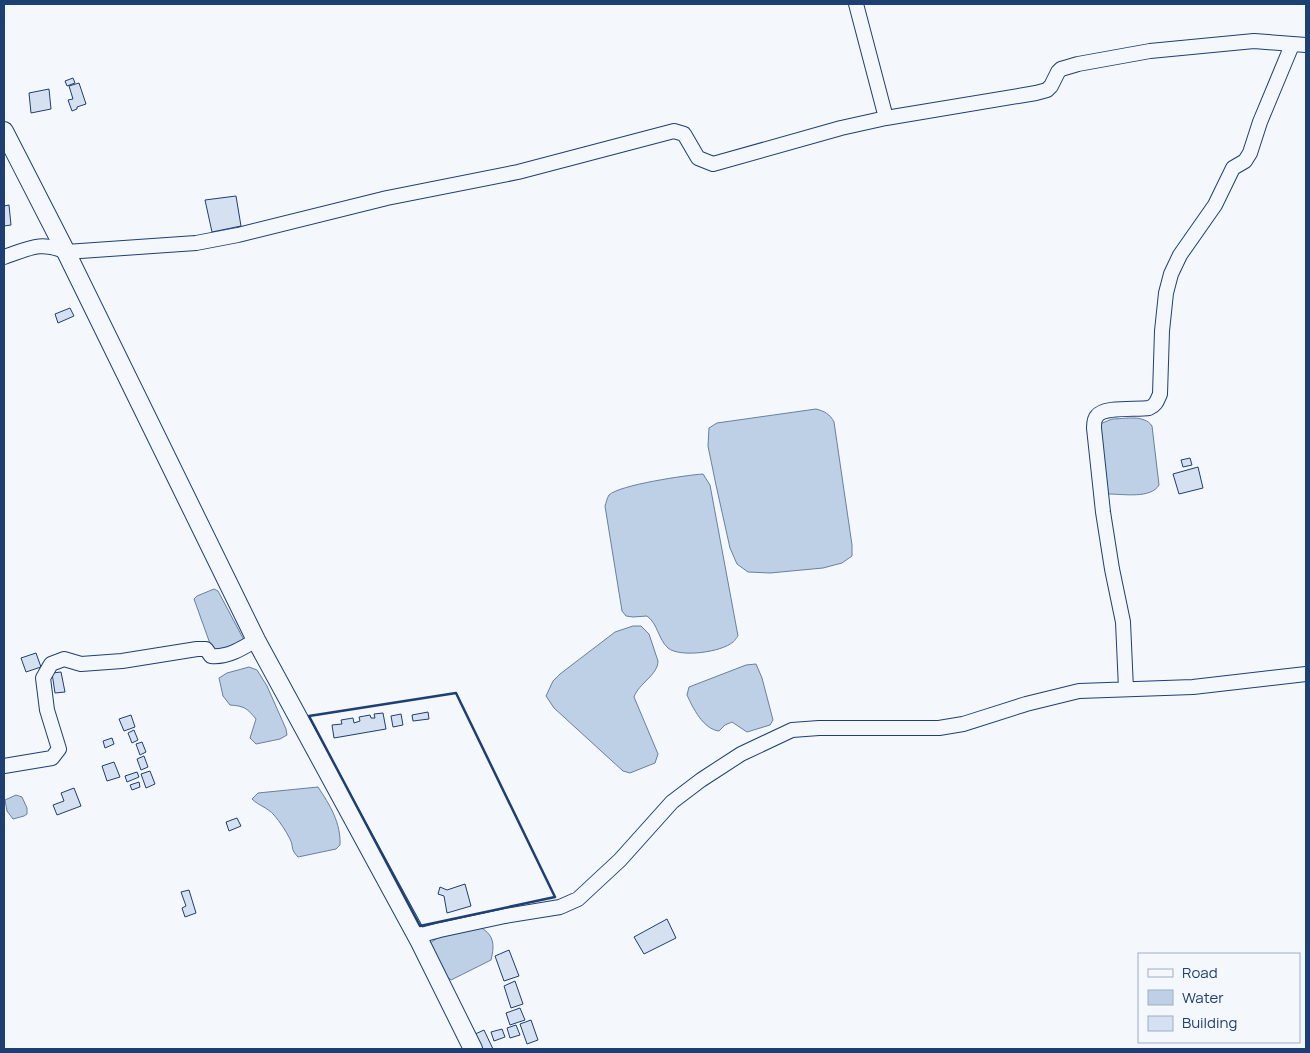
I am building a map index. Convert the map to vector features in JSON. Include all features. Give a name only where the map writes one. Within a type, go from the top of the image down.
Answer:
[{"type":"main road","points":[[4,131],[66,252],[256,640],[420,942],[473,1049]]},
{"type":"street","points":[[856,4],[886,118]]},
{"type":"street","points":[[4,257],[40,245],[54,246],[66,252],[196,243],[238,235],[387,198],[518,172],[674,132],[684,134],[698,158],[713,164],[841,128],[886,118],[1047,90],[1052,86],[1061,69],[1078,64],[1150,51],[1254,41],[1299,45],[1260,122],[1250,153],[1245,161],[1234,168],[1215,205],[1180,255],[1171,274],[1166,293],[1162,331],[1160,394],[1158,400],[1149,408],[1104,412],[1095,419],[1094,428],[1103,512],[1123,622],[1126,689]]},
{"type":"street","points":[[4,766],[52,758],[59,749],[47,710],[43,678],[51,664],[64,659],[81,664],[122,662],[197,649],[206,649],[211,656],[218,657],[241,650],[256,640]]},
{"type":"street","points":[[420,942],[425,934],[505,916],[560,907],[578,899],[620,860],[672,802],[741,754],[792,730],[819,728],[939,728],[963,724],[1026,704],[1079,691],[1192,687],[1306,674]]},
{"type":"water","points":[[816,409],[826,413],[834,422],[852,556],[842,563],[823,568],[770,573],[748,572],[737,564],[730,548],[708,446],[709,428],[717,423]]},
{"type":"water","points":[[1112,419],[1139,419],[1149,422],[1152,426],[1159,485],[1150,492],[1136,495],[1106,493],[1100,424]]},
{"type":"water","points":[[703,474],[710,485],[738,636],[728,646],[720,649],[682,653],[668,648],[654,623],[647,616],[626,616],[622,611],[605,506],[609,495],[615,491],[669,478]]},
{"type":"water","points":[[214,589],[218,591],[244,640],[242,645],[213,652],[194,599]]},
{"type":"water","points":[[633,626],[641,626],[649,634],[658,661],[655,671],[640,687],[634,697],[658,754],[655,763],[630,773],[623,771],[554,708],[546,696],[553,681],[560,674],[615,632]]},
{"type":"water","points":[[756,664],[762,678],[773,720],[770,725],[747,732],[732,722],[725,725],[719,731],[703,722],[687,695],[689,687],[746,665]]},
{"type":"water","points":[[249,667],[257,670],[267,686],[286,729],[287,735],[280,739],[256,744],[250,738],[256,719],[245,708],[230,705],[223,696],[219,678],[227,673]]},
{"type":"water","points":[[318,787],[337,822],[340,845],[336,849],[298,857],[283,827],[276,818],[269,810],[252,799],[258,793]]},
{"type":"water","points":[[16,795],[22,797],[27,808],[27,814],[13,819],[7,811],[5,800]]},
{"type":"water","points":[[478,926],[487,932],[492,940],[491,960],[451,980],[437,964],[430,943],[446,932]]},
{"type":"building","points":[[73,78],[75,83],[67,86],[65,81]]},
{"type":"building","points":[[79,83],[86,104],[72,111],[68,100],[73,99],[69,86]]},
{"type":"building","points":[[49,89],[51,109],[31,113],[29,93]]},
{"type":"building","points":[[236,196],[241,226],[212,232],[205,200]]},
{"type":"building","points":[[9,205],[11,225],[4,226],[4,206]]},
{"type":"building","points":[[70,308],[74,316],[58,323],[55,314]]},
{"type":"building","points":[[1190,458],[1192,465],[1183,467],[1181,460]]},
{"type":"building","points":[[1198,467],[1203,488],[1179,494],[1173,474]]},
{"type":"building","points":[[36,653],[41,667],[26,672],[21,658]]},
{"type":"building","points":[[61,672],[65,692],[55,693],[52,673]]},
{"type":"building","points":[[428,712],[429,719],[413,721],[412,715]]},
{"type":"building","points":[[383,713],[386,729],[334,738],[332,725],[342,724],[341,720],[353,718],[354,723],[360,721],[359,717],[370,715],[371,718],[375,718],[374,714]]},
{"type":"building","points":[[401,714],[403,725],[393,727],[391,716]]},
{"type":"building","points":[[131,715],[135,727],[124,731],[119,719]]},
{"type":"building","points":[[134,730],[138,740],[132,743],[128,733]]},
{"type":"building","points":[[112,738],[114,744],[105,748],[103,741]]},
{"type":"building","points":[[142,742],[146,752],[140,755],[136,744]]},
{"type":"building","points":[[144,756],[148,767],[141,770],[137,759]]},
{"type":"building","points":[[114,762],[120,777],[107,781],[102,766]]},
{"type":"building","points":[[150,771],[155,784],[146,788],[141,774]]},
{"type":"building","points":[[137,772],[139,777],[127,782],[125,776]]},
{"type":"building","points":[[139,782],[140,787],[132,790],[130,785]]},
{"type":"building","points":[[74,788],[81,806],[57,815],[53,805],[64,801],[61,793]]},
{"type":"building","points":[[237,818],[241,826],[229,831],[226,822]]},
{"type":"building","points":[[465,884],[471,906],[447,913],[444,896],[438,894],[440,887],[447,890]]},
{"type":"building","points":[[189,890],[196,913],[185,917],[182,908],[186,906],[181,892]]},
{"type":"building","points":[[667,919],[676,938],[644,954],[634,937]]},
{"type":"building","points":[[509,950],[519,976],[504,981],[495,956]]},
{"type":"building","points":[[515,981],[523,1004],[511,1008],[504,986]]},
{"type":"building","points":[[520,1008],[525,1020],[510,1025],[506,1013]]},
{"type":"building","points":[[531,1020],[538,1040],[527,1044],[520,1024]]},
{"type":"building","points":[[516,1025],[520,1035],[510,1038],[507,1028]]},
{"type":"building","points":[[502,1029],[505,1037],[494,1041],[491,1032]]},
{"type":"building","points":[[484,1030],[493,1049],[479,1049],[473,1035]]},
{"type":"wall","points":[[456,693],[555,897],[420,926],[309,716],[456,693]]}]
